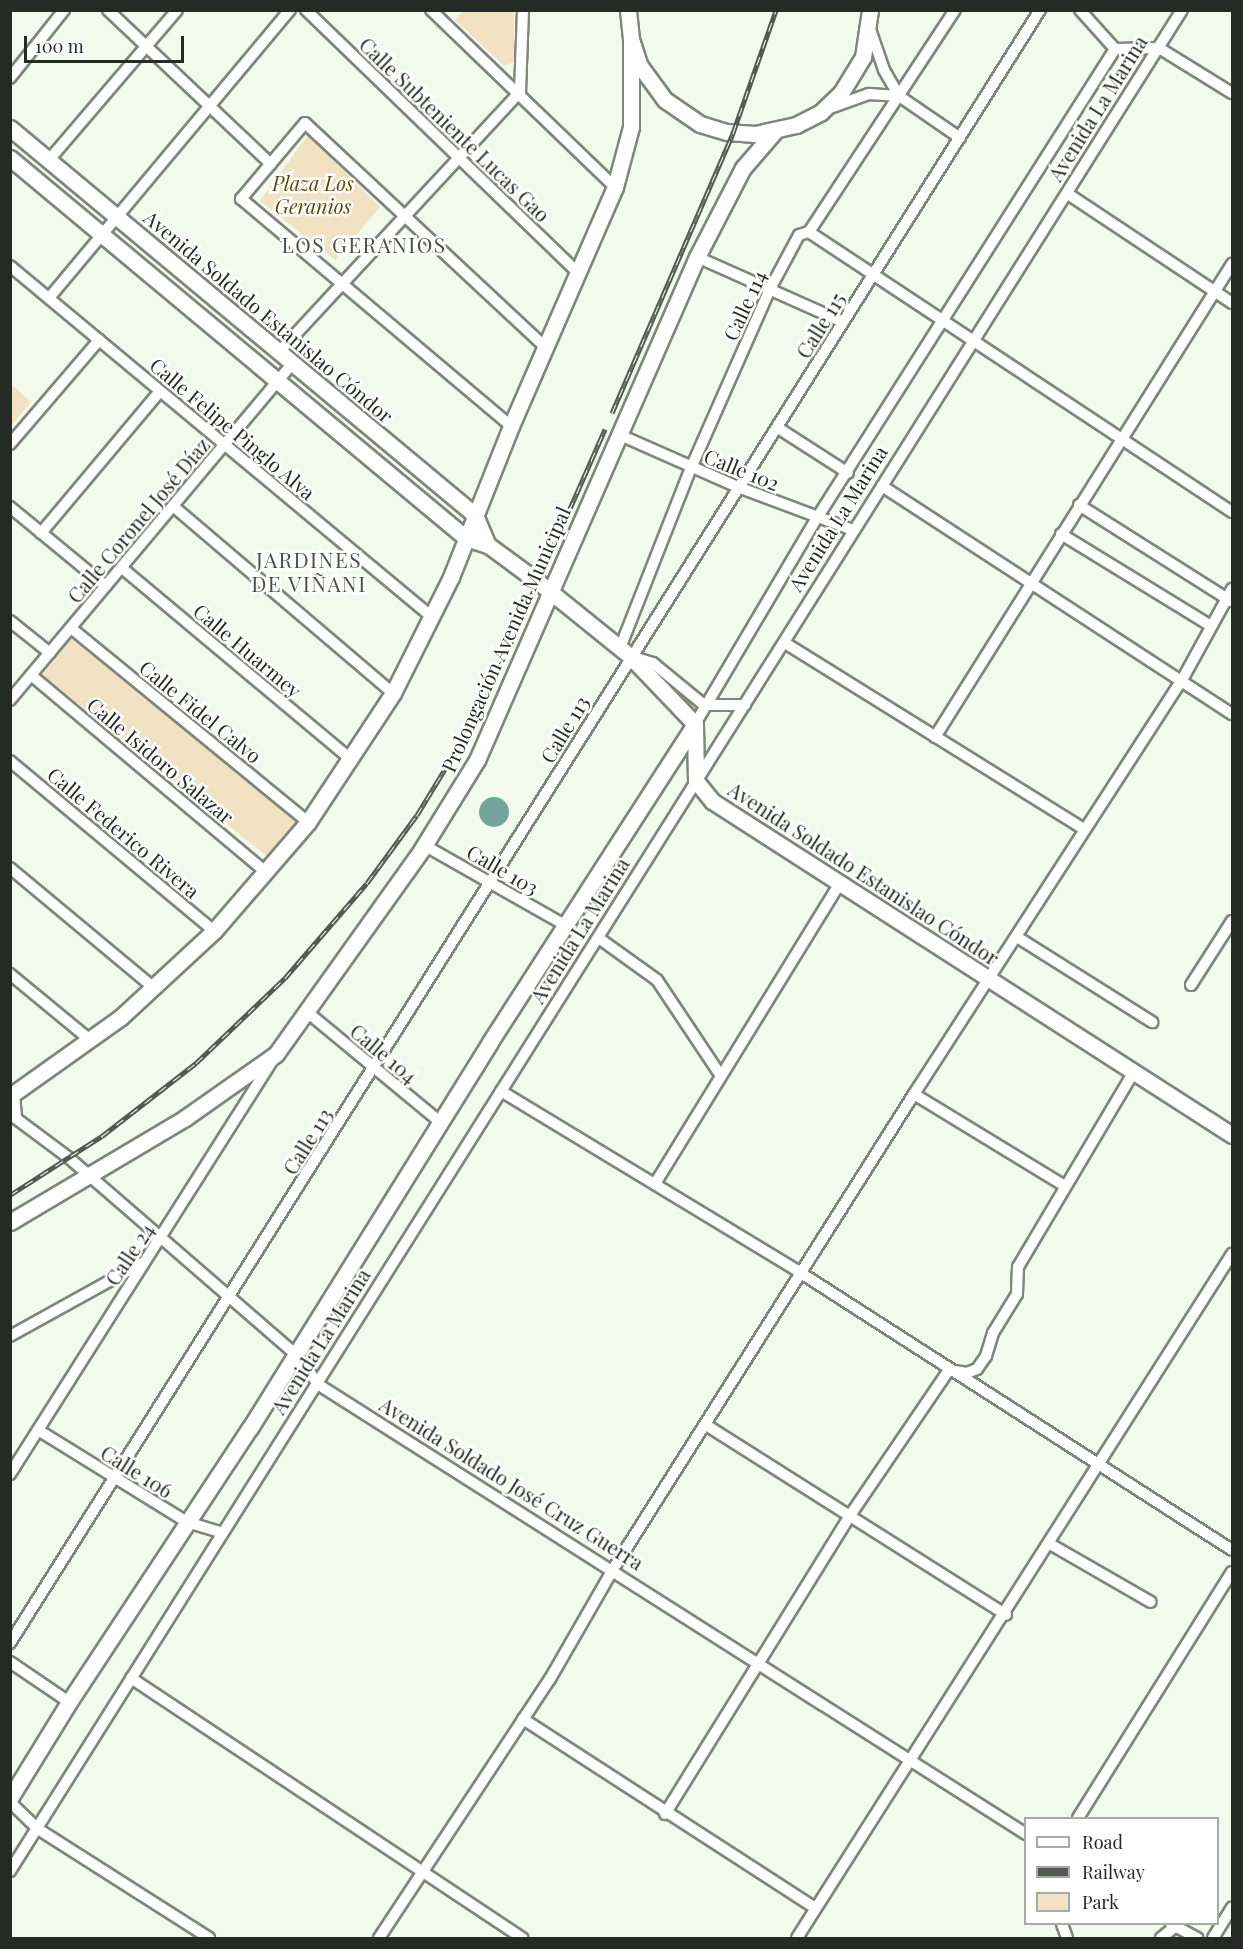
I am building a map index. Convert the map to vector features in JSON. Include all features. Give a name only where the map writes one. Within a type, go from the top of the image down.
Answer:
[{"type":"street","points":[[10,78],[64,10]]},
{"type":"street","points":[[108,10],[148,45],[209,107],[271,164]]},
{"type":"street","points":[[49,160],[177,10]]},
{"type":"street","points":[[49,298],[290,10]]},
{"type":"street","name":"Calle Subteniente Lucas Gao","points":[[306,10],[578,273]]},
{"type":"street","points":[[431,10],[520,92],[615,187]]},
{"type":"street","points":[[279,352],[520,92],[523,10]]},
{"type":"street","name":"Prolongación Avenida Municipal","points":[[12,1094],[90,1040],[154,988],[214,931],[267,873],[308,822],[352,760],[393,693],[432,617],[511,426],[615,187],[631,127],[631,39],[628,10]]},
{"type":"street","name":"Prolongación Avenida Municipal","points":[[631,39],[647,78],[665,100],[687,117],[733,133],[776,131],[820,112],[841,93],[857,69],[870,29],[870,10]]},
{"type":"street","name":"Calle 114","points":[[625,652],[691,468],[770,289],[799,235],[809,232],[955,10]]},
{"type":"street","name":"Calle 115","points":[[625,652],[778,428],[1040,10]]},
{"type":"street","points":[[1080,10],[1115,49],[1159,48],[1233,93]]},
{"type":"street","name":"Avenida La Marina","points":[[10,1871],[222,1533],[319,1385],[501,1091],[600,939],[853,530],[1068,194],[1182,10]]},
{"type":"street","points":[[870,29],[884,70],[899,96],[960,138]]},
{"type":"street","name":"Avenida La Marina","points":[[10,1800],[69,1702],[295,1354],[565,925],[695,724],[704,705],[817,518],[848,473],[1115,49]]},
{"type":"street","points":[[820,112],[869,94],[899,96]]},
{"type":"street","points":[[511,426],[241,199],[305,123],[546,348]]},
{"type":"street","name":"Avenida Soldado Estanislao Cóndor","points":[[10,128],[475,515],[488,545]]},
{"type":"street","name":"Prolongación Avenida Municipal","points":[[10,1222],[242,1081],[276,1054],[424,845],[477,760],[697,257],[743,168],[776,131]]},
{"type":"street","points":[[10,158],[466,538],[488,545],[551,591],[625,652],[695,724],[696,781]]},
{"type":"street","points":[[1068,194],[1233,303]]},
{"type":"street","points":[[809,232],[972,342],[1233,512]]},
{"type":"street","points":[[697,257],[843,322]]},
{"type":"street","points":[[935,737],[1030,582],[1233,264]]},
{"type":"street","name":"Calle Felipe Pinglo Alva","points":[[10,266],[432,617]]},
{"type":"street","points":[[10,444],[99,340]]},
{"type":"street","name":"Calle Coronel José Díaz","points":[[10,700],[293,363]]},
{"type":"street","points":[[41,533],[160,391]]},
{"type":"street","points":[[778,428],[848,473]]},
{"type":"street","name":"Calle 102","points":[[620,435],[691,468],[853,530]]},
{"type":"street","points":[[882,486],[1233,714]]},
{"type":"street","points":[[379,1938],[523,1719],[612,1571],[914,1094],[991,979],[1084,829],[1182,680],[1211,626],[1231,596],[1079,505]]},
{"type":"street","points":[[173,506],[393,693]]},
{"type":"street","points":[[10,507],[106,586]]},
{"type":"street","points":[[1061,534],[1211,626]]},
{"type":"street","name":"Calle Huarmey","points":[[122,568],[352,760]]},
{"type":"street","points":[[10,621],[50,653]]},
{"type":"street","name":"Calle Fidel Calvo","points":[[71,628],[308,822]]},
{"type":"street","points":[[785,643],[1084,829]]},
{"type":"street","points":[[625,652],[653,663],[692,699],[704,705],[745,705]]},
{"type":"street","name":"Calle 113","points":[[10,1643],[112,1478],[492,882],[625,652]]},
{"type":"street","name":"Calle Isidoro Salazar","points":[[32,675],[267,873]]},
{"type":"street","name":"Calle Federico Rivera","points":[[10,761],[214,931]]},
{"type":"street","name":"Avenida Soldado Estanislao Cóndor","points":[[696,781],[712,801],[1233,1135]]},
{"type":"street","name":"Calle 103","points":[[424,845],[565,925]]},
{"type":"street","points":[[10,868],[154,988]]},
{"type":"street","points":[[656,1182],[840,883]]},
{"type":"street","points":[[1191,985],[1233,921]]},
{"type":"street","points":[[1017,937],[1152,1022]]},
{"type":"street","points":[[600,939],[657,980],[721,1076]]},
{"type":"street","points":[[10,974],[90,1040]]},
{"type":"street","name":"Calle 104","points":[[306,1011],[440,1122]]},
{"type":"street","name":"Calle 24","points":[[10,1474],[143,1263],[162,1238],[276,1054]]},
{"type":"street","points":[[949,1370],[967,1373],[977,1369],[986,1356],[993,1333],[1017,1294],[1018,1267],[1064,1185],[1134,1072]]},
{"type":"street","points":[[501,1091],[656,1182],[1233,1550]]},
{"type":"street","name":"Avenida Soldado José Cruz Guerra","points":[[12,1094],[13,1115],[162,1238],[295,1354],[319,1385],[612,1571],[758,1668],[1024,1833]]},
{"type":"street","points":[[914,1094],[1064,1185]]},
{"type":"street","points":[[797,1938],[1006,1614],[1098,1464],[1233,1254]]},
{"type":"street","points":[[10,1336],[143,1263]]},
{"type":"street","points":[[665,1814],[758,1668],[849,1517],[949,1370]]},
{"type":"street","points":[[706,1425],[1006,1614]]},
{"type":"street","name":"Calle 106","points":[[38,1430],[112,1478],[187,1522],[222,1533]]},
{"type":"street","points":[[1050,1544],[1151,1602]]},
{"type":"street","points":[[1079,1817],[1233,1572]]},
{"type":"street","points":[[10,1662],[69,1702]]},
{"type":"street","points":[[131,1678],[523,1938]]},
{"type":"street","points":[[523,1719],[665,1814],[815,1908]]},
{"type":"street","points":[[10,1800],[38,1829],[209,1938]]},
{"type":"street","points":[[1213,1938],[1233,1907]]},
{"type":"street","points":[[1161,1938],[1174,1925],[1197,1938]]},
{"type":"green space","points":[[463,11],[514,11],[514,62],[504,66],[455,20]]},
{"type":"green space","name":"Plaza Los Geranios","points":[[308,135],[380,207],[335,260],[260,201]]},
{"type":"green space","points":[[11,384],[31,402],[11,426]]},
{"type":"green space","points":[[74,636],[299,819],[268,857],[43,675]]},
{"type":"water","points":[[494,797],[504,802],[509,812],[504,822],[494,827],[484,822],[479,812],[484,802]]},
{"type":"railway","points":[[612,413],[733,133],[776,10]]},
{"type":"railway","points":[[10,1195],[102,1136],[196,1063],[285,978],[367,883],[417,815],[482,708],[605,429]]},
{"type":"district","name":"LOS GERANIOS","points":[[364,244]]},
{"type":"district","name":"JARDINES DE VIÑANI","points":[[309,571]]}]
